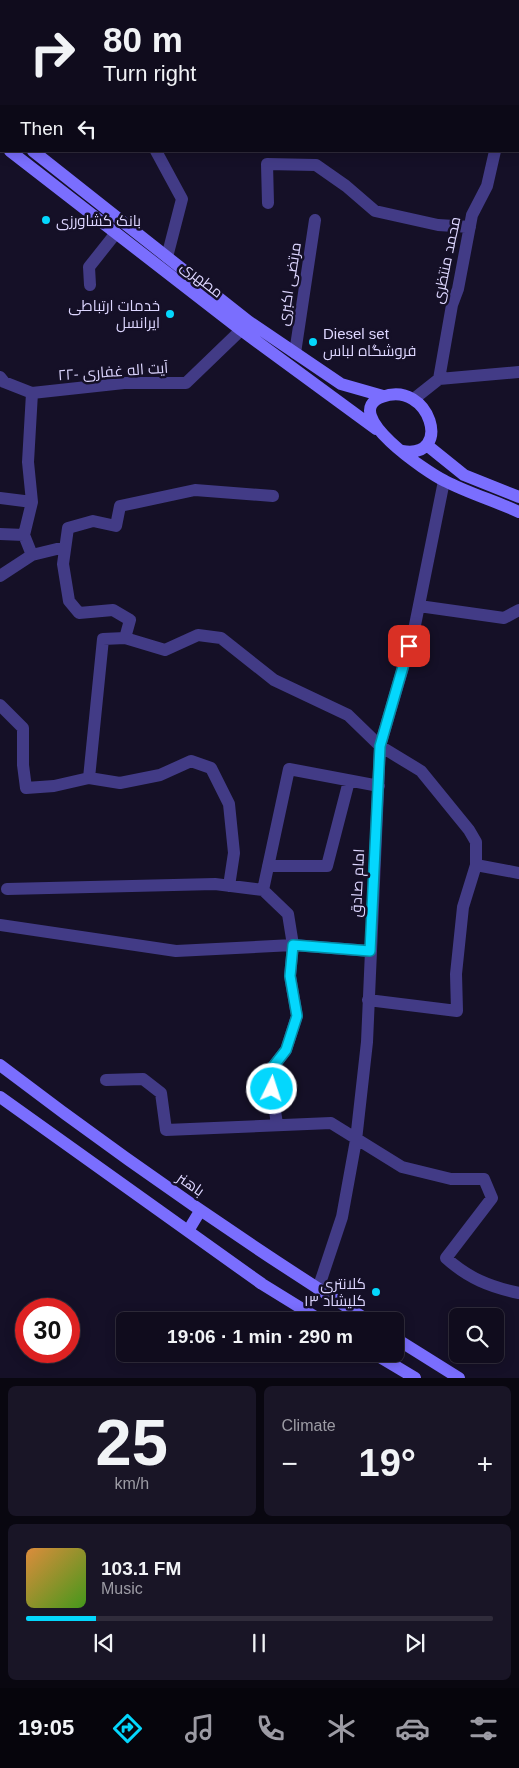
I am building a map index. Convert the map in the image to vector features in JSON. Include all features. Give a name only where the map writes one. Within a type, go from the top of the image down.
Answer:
[{"type":"main road","name":"مطهری","points":[[11,152],[116,233],[163,262],[341,384],[383,396]]},
{"type":"main road","name":"مطهری","points":[[34,152],[242,330],[376,429]]},
{"type":"main road","points":[[402,451],[413,453],[422,451],[428,446],[432,432],[429,420],[415,398],[406,394],[383,396],[374,401],[369,408],[370,417],[376,429],[402,451],[444,481],[519,512]]},
{"type":"main road","points":[[428,446],[464,475],[519,497]]},
{"type":"main road","points":[[444,481],[441,472],[448,466],[452,466]]},
{"type":"main road","name":"باهنر","points":[[0,1065],[255,1250],[355,1312]]},
{"type":"main road","points":[[0,1097],[262,1284],[307,1312]]},
{"type":"main road","points":[[188,1231],[200,1211]]},
{"type":"main road","points":[[404,1344],[459,1378]]},
{"type":"main road","points":[[388,1362],[415,1378]]},
{"type":"street","points":[[157,152],[182,199],[163,262]]},
{"type":"street","name":"محمد منتظری","points":[[440,379],[452,305],[458,289],[472,215],[487,186],[494,152]]},
{"type":"street","points":[[268,203],[267,164],[316,165],[375,210],[438,225],[470,226]]},
{"type":"street","name":"مرتضی اکبری","points":[[295,353],[315,220]]},
{"type":"street","points":[[90,285],[89,267],[116,233]]},
{"type":"street","name":"۲۲- آیت اله غفاری","points":[[0,378],[4,382],[32,393],[124,383],[186,383],[242,330]]},
{"type":"street","points":[[415,398],[440,379],[519,372]]},
{"type":"street","points":[[32,393],[28,462],[32,502],[24,535],[32,555]]},
{"type":"street","name":"امام صادق","points":[[318,1289],[342,1217],[356,1140],[367,1042],[380,746],[419,606],[444,481]]},
{"type":"street","points":[[124,638],[130,620],[113,610],[79,613],[69,602],[63,564],[68,528],[93,521],[116,526],[120,506],[195,490],[273,496]]},
{"type":"street","points":[[0,498],[32,502]]},
{"type":"street","points":[[0,534],[24,535]]},
{"type":"street","points":[[0,576],[32,555],[65,547]]},
{"type":"street","points":[[419,606],[504,618],[519,610]]},
{"type":"street","points":[[89,778],[103,639],[124,638],[165,650],[198,635],[221,638],[274,680],[348,714],[380,746],[420,770],[463,822],[476,842],[476,865],[464,907],[456,974],[457,1011],[368,1000]]},
{"type":"street","points":[[0,704],[23,728],[23,765],[26,788],[54,786],[89,778],[120,783],[160,775],[191,761],[211,768],[228,804],[234,853],[229,886]]},
{"type":"street","points":[[263,890],[289,769],[379,786]]},
{"type":"street","points":[[268,866],[328,866],[349,780]]},
{"type":"street","points":[[476,865],[519,873]]},
{"type":"street","points":[[7,889],[215,884],[263,890],[288,914],[293,945],[290,976],[297,1016],[286,1050],[269,1072],[277,1124]]},
{"type":"street","points":[[0,925],[176,951],[293,945],[370,951]]},
{"type":"street","points":[[106,1080],[144,1079],[161,1092],[166,1130],[332,1123],[356,1140],[402,1167],[451,1179],[484,1179],[492,1198],[446,1258],[465,1275],[494,1288],[519,1293]]},
{"type":"place","name":"بانک کشاورزی","points":[[46,220]]},
{"type":"place","name":"خدمات ارتباطی ایرانسل","points":[[170,314]]},
{"type":"place","name":"Diesel set فروشگاه لباس","points":[[313,342]]},
{"type":"place","name":"کلانتری ۱۳ کلیشاد","points":[[376,1292]]},
{"type":"route","points":[[272,1089],[269,1072],[286,1050],[297,1016],[290,976],[293,945],[370,951],[380,746],[409,646]]}]
